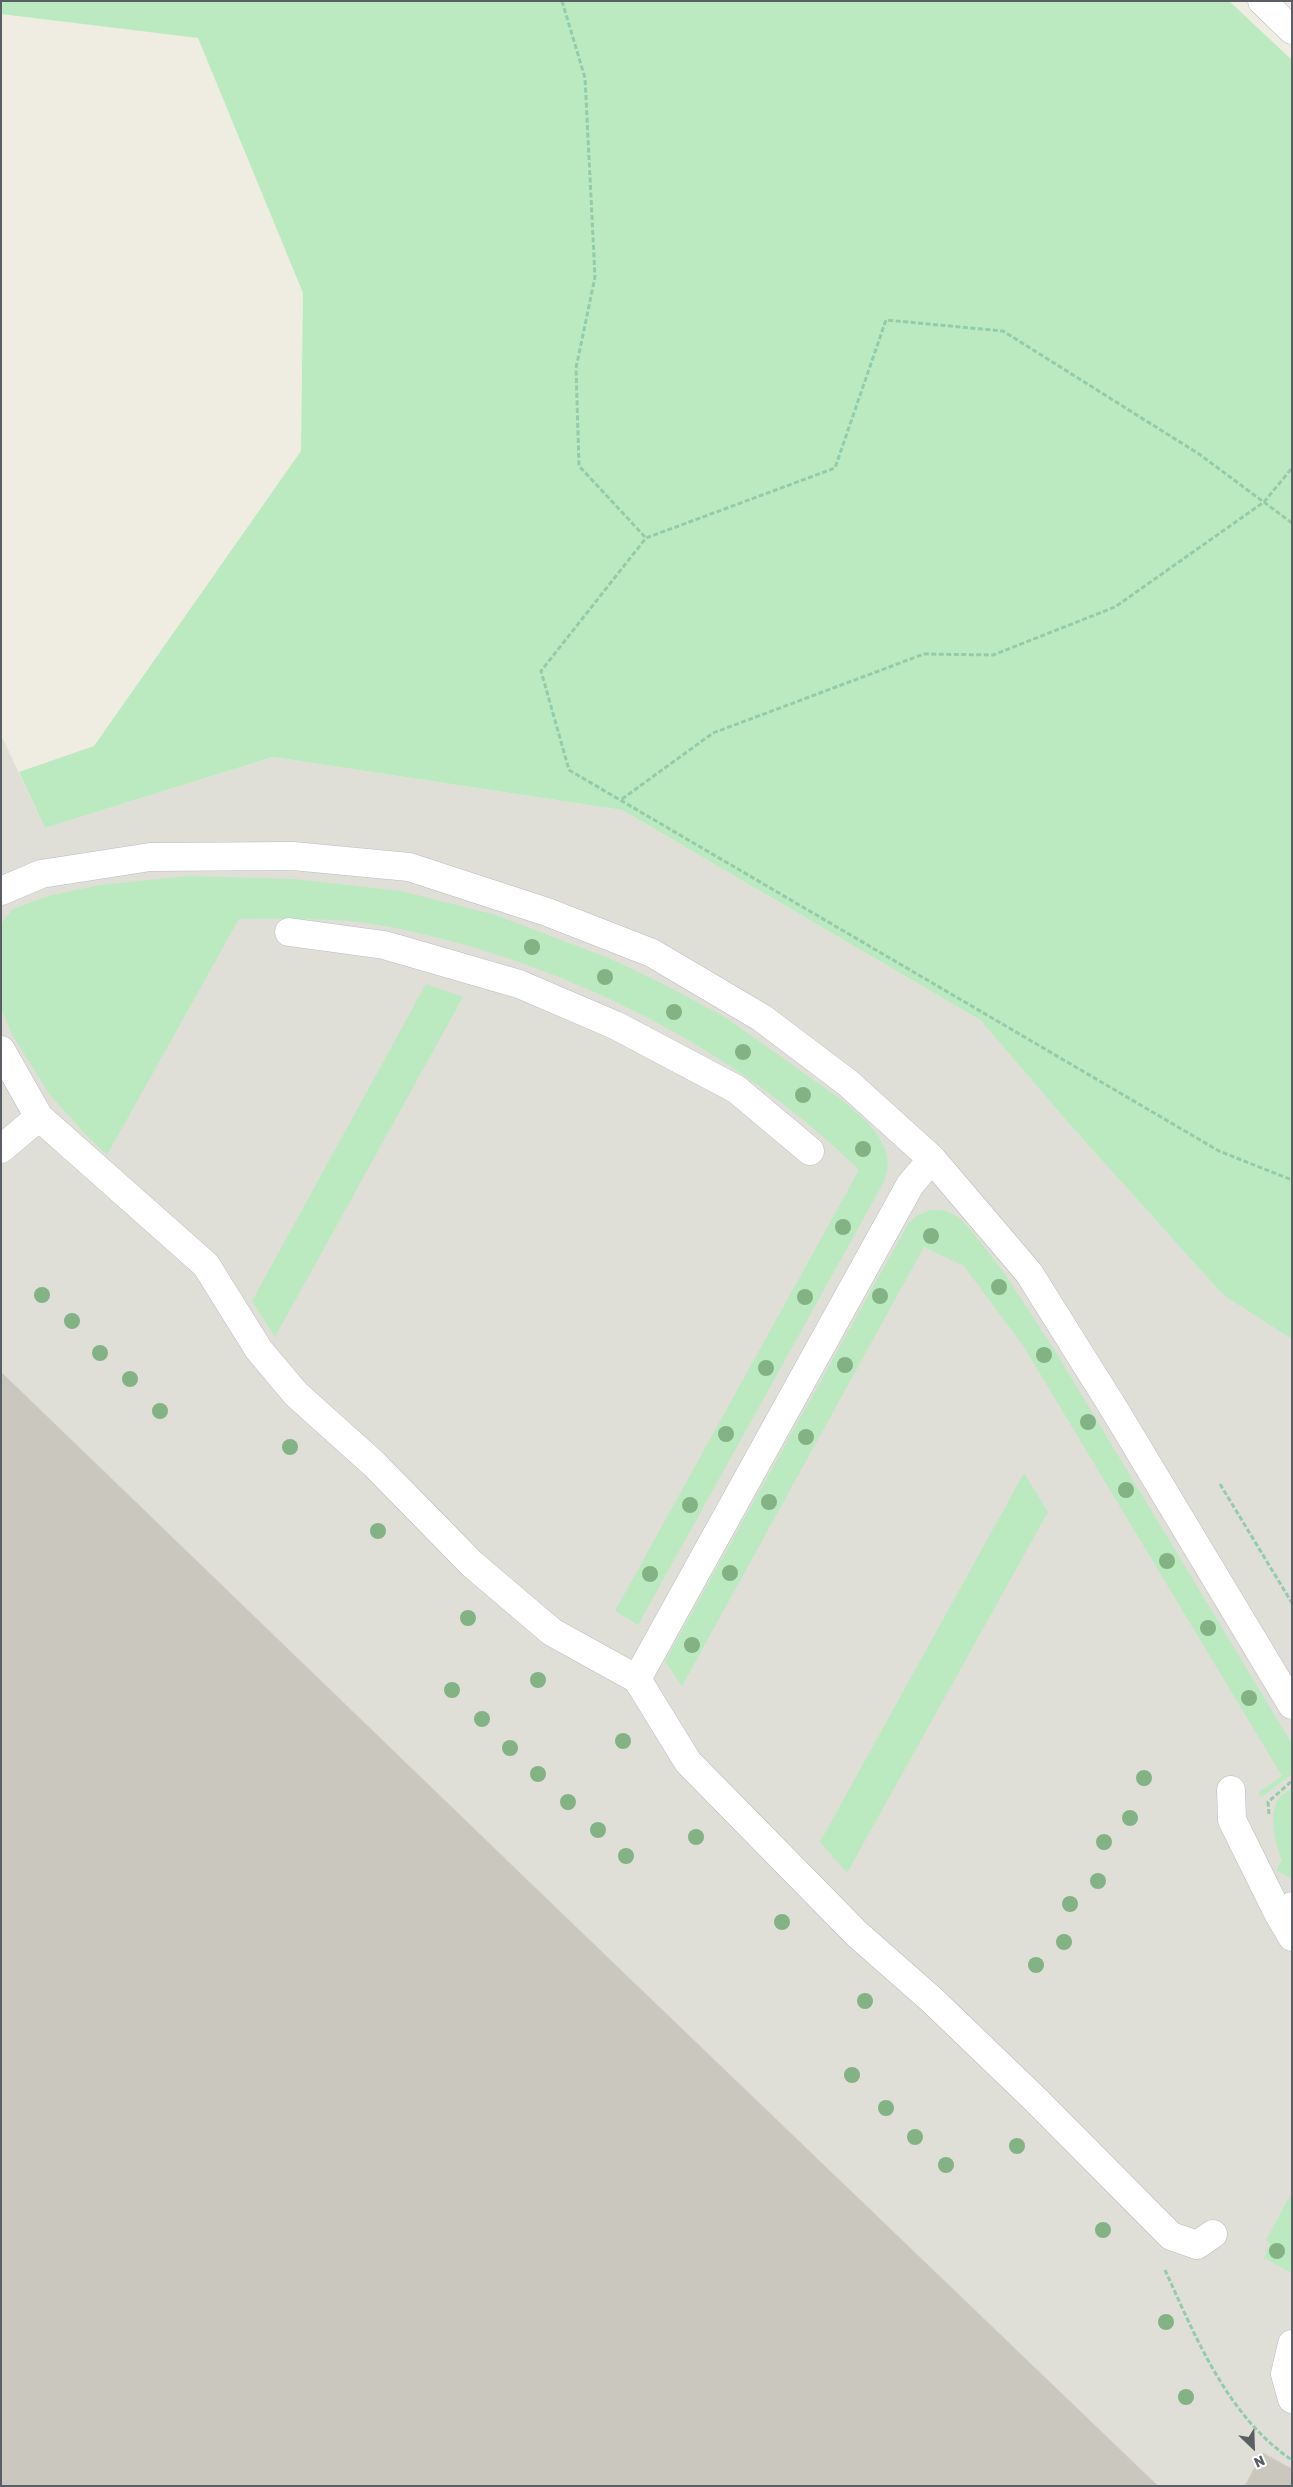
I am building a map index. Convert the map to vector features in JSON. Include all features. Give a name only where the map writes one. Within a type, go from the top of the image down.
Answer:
[{"type":"street","points":[[1262,1],[1292,30]]},
{"type":"street","points":[[1,891],[41,874],[150,857],[293,856],[409,867],[548,912],[652,953],[762,1018],[848,1083],[932,1159],[1029,1273],[1121,1420],[1292,1704]]},
{"type":"street","points":[[289,932],[384,945],[519,984],[615,1025],[736,1089],[810,1151]]},
{"type":"street","points":[[1,1050],[39,1116],[206,1265],[260,1350],[296,1394],[374,1464],[472,1564],[552,1632],[637,1679],[688,1762],[857,1934],[1008,2073],[1171,2236],[1197,2245],[1213,2234]]},
{"type":"street","points":[[1,1149],[39,1116]]},
{"type":"street","points":[[637,1679],[910,1185],[932,1159]]},
{"type":"street","points":[[1231,1790],[1232,1820],[1285,1909],[1292,1937]]},
{"type":"street","points":[[1292,2344],[1285,2374],[1292,2399]]},
{"type":"path","points":[[562,1],[585,78],[595,277],[576,368],[579,466],[646,538]]},
{"type":"path","points":[[1292,523],[1199,454],[1003,331],[886,320],[835,468],[646,538],[541,671],[570,770],[1219,1150],[1292,1180]]},
{"type":"path","points":[[622,799],[713,733],[924,654],[993,655],[1114,607],[1264,502],[1292,468]]},
{"type":"path","points":[[1220,1484],[1292,1603]]},
{"type":"shaded area","points":[[1,735],[45,828],[273,757],[622,810],[980,1020],[1071,1126],[1222,1294],[1292,1334],[1292,2486],[1,2486]]},
{"type":"green space","points":[[1,1],[1229,1],[1292,60],[1292,1339],[1222,1294],[1071,1126],[980,1020],[622,810],[273,757],[45,828],[19,772],[94,746],[301,451],[303,293],[198,38],[1,14]]},
{"type":"green space","points":[[188,876],[294,879],[401,891],[496,915],[611,959],[671,988],[728,1019],[847,1104],[878,1135],[886,1151],[888,1165],[885,1179],[638,1625],[615,1611],[859,1170],[810,1126],[757,1085],[701,1048],[642,1015],[580,986],[518,962],[454,942],[390,927],[314,919],[239,919],[107,1155],[50,1095],[13,1036],[1,1008],[1,924],[13,909],[48,896],[100,885]]},
{"type":"green space","points":[[426,984],[463,997],[275,1337],[252,1301]]},
{"type":"green space","points":[[930,1210],[944,1210],[957,1216],[971,1230],[1005,1274],[1057,1354],[1292,1744],[1292,1774],[1262,1797],[1258,1793],[1282,1776],[1024,1347],[964,1266],[924,1247],[682,1686],[665,1661],[908,1224],[916,1216]]},
{"type":"green space","points":[[1024,1473],[1048,1512],[847,1873],[820,1842]]},
{"type":"green space","points":[[1292,1788],[1292,1879],[1276,1870],[1282,1860],[1277,1846],[1273,1820],[1279,1798]]},
{"type":"green space","points":[[1292,2192],[1292,2273],[1264,2258],[1270,2243],[1266,2240]]},
{"type":"building","points":[[1,1372],[577,1928],[1158,2486],[1,2486]]},
{"type":"building","points":[[1263,2453],[1292,2469],[1292,2486],[1245,2486]]}]
